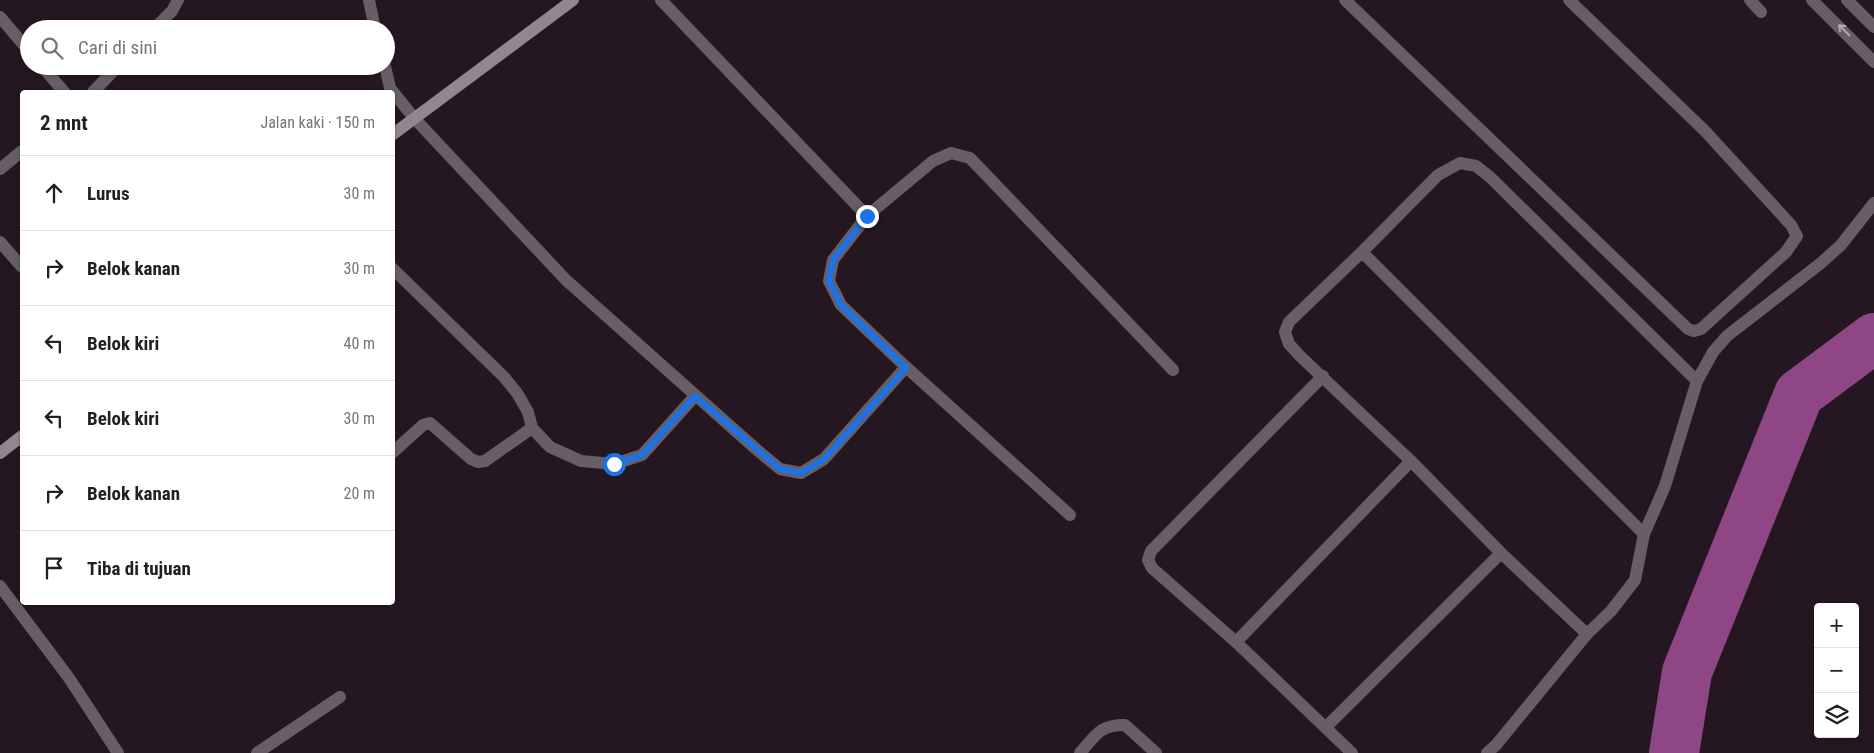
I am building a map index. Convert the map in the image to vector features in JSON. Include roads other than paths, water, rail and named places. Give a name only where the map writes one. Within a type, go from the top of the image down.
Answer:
[{"type":"street","points":[[163,20],[172,11],[178,0]]},
{"type":"street","points":[[369,0],[373,20]]},
{"type":"street","points":[[395,133],[573,0]]},
{"type":"street","points":[[661,0],[867,216]]},
{"type":"street","points":[[1346,0],[1688,329],[1694,331],[1702,329],[1786,252],[1797,236],[1791,225],[1706,131],[1569,0]]},
{"type":"street","points":[[1750,0],[1761,12]]},
{"type":"street","points":[[1812,0],[1874,62]]},
{"type":"street","points":[[1847,0],[1874,27]]},
{"type":"street","points":[[0,17],[20,40]]},
{"type":"street","points":[[50,75],[62,90]]},
{"type":"street","points":[[95,90],[109,75]]},
{"type":"street","points":[[387,75],[392,90]]},
{"type":"street","points":[[395,94],[414,118],[566,280],[695,396],[780,469],[801,473],[824,459],[906,368]]},
{"type":"street","points":[[0,168],[20,153]]},
{"type":"street","points":[[1070,515],[906,368],[841,305],[829,281],[833,260],[867,216],[933,161],[951,153],[970,158],[1173,370]]},
{"type":"street","points":[[1587,634],[1289,344],[1285,332],[1289,322],[1438,175],[1460,163],[1476,166],[1490,177],[1697,381]]},
{"type":"street","points":[[1492,750],[1587,634],[1611,611],[1635,580],[1644,534],[1665,486],[1697,381],[1713,352],[1727,336],[1821,263],[1841,245],[1874,203]]},
{"type":"street","points":[[0,242],[20,265]]},
{"type":"street","points":[[1362,252],[1644,534]]},
{"type":"street","points":[[395,271],[504,377],[518,393],[528,412],[532,428],[550,447],[581,461],[614,464],[642,455],[695,396]]},
{"type":"street","points":[[1322,376],[1151,551],[1148,560],[1152,568],[1236,642],[1352,753]]},
{"type":"street","points":[[395,450],[423,426],[430,423],[471,459],[478,462],[485,461],[532,428]]},
{"type":"street","points":[[0,453],[20,438]]},
{"type":"street","points":[[1236,642],[1411,461]]},
{"type":"street","points":[[1326,727],[1501,552]]},
{"type":"street","points":[[0,586],[69,678],[118,753]]},
{"type":"street","points":[[257,753],[340,697]]},
{"type":"street","points":[[1080,753],[1099,732],[1110,725],[1125,725],[1156,753]]},
{"type":"waterway","points":[[1674,753],[1687,672],[1799,394],[1874,338]]}]
